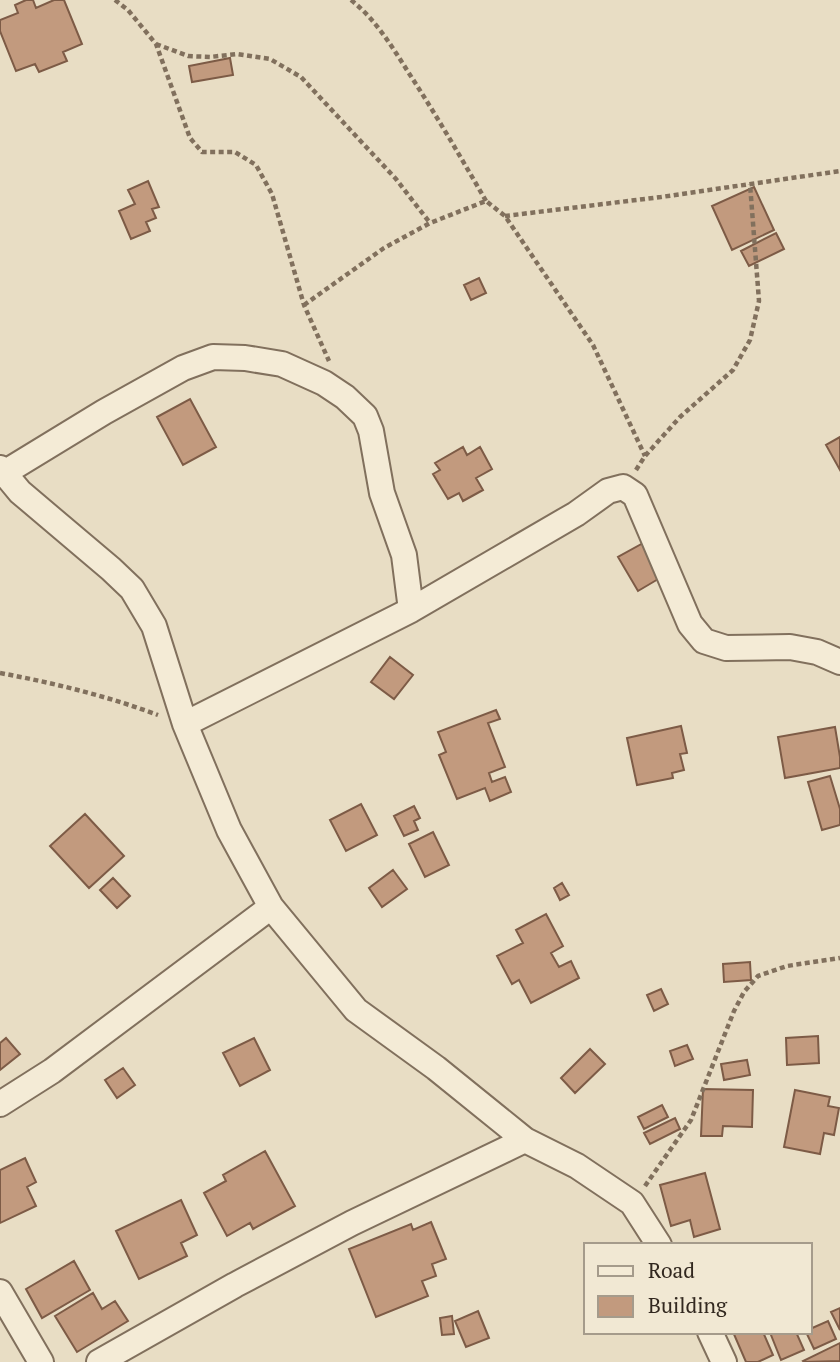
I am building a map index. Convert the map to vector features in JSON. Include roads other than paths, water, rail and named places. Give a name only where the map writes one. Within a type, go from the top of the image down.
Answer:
[{"type":"street","points":[[411,610],[404,555],[382,493],[371,432],[365,416],[345,397],[324,383],[282,364],[245,358],[213,358],[183,368],[2,471],[20,492],[132,589],[154,626],[185,724],[229,830],[271,907],[356,1010],[436,1068],[525,1140],[577,1166],[632,1203],[658,1243]]},
{"type":"street","points":[[185,724],[411,610],[576,514],[608,491],[624,487],[635,495],[690,624],[704,641],[726,648],[790,648],[817,652],[840,662]]},
{"type":"street","points":[[0,1104],[52,1070],[271,907]]},
{"type":"street","points":[[99,1362],[234,1285],[352,1223],[525,1140]]},
{"type":"street","points":[[0,1292],[41,1362]]},
{"type":"street","points":[[711,1334],[724,1362]]}]
